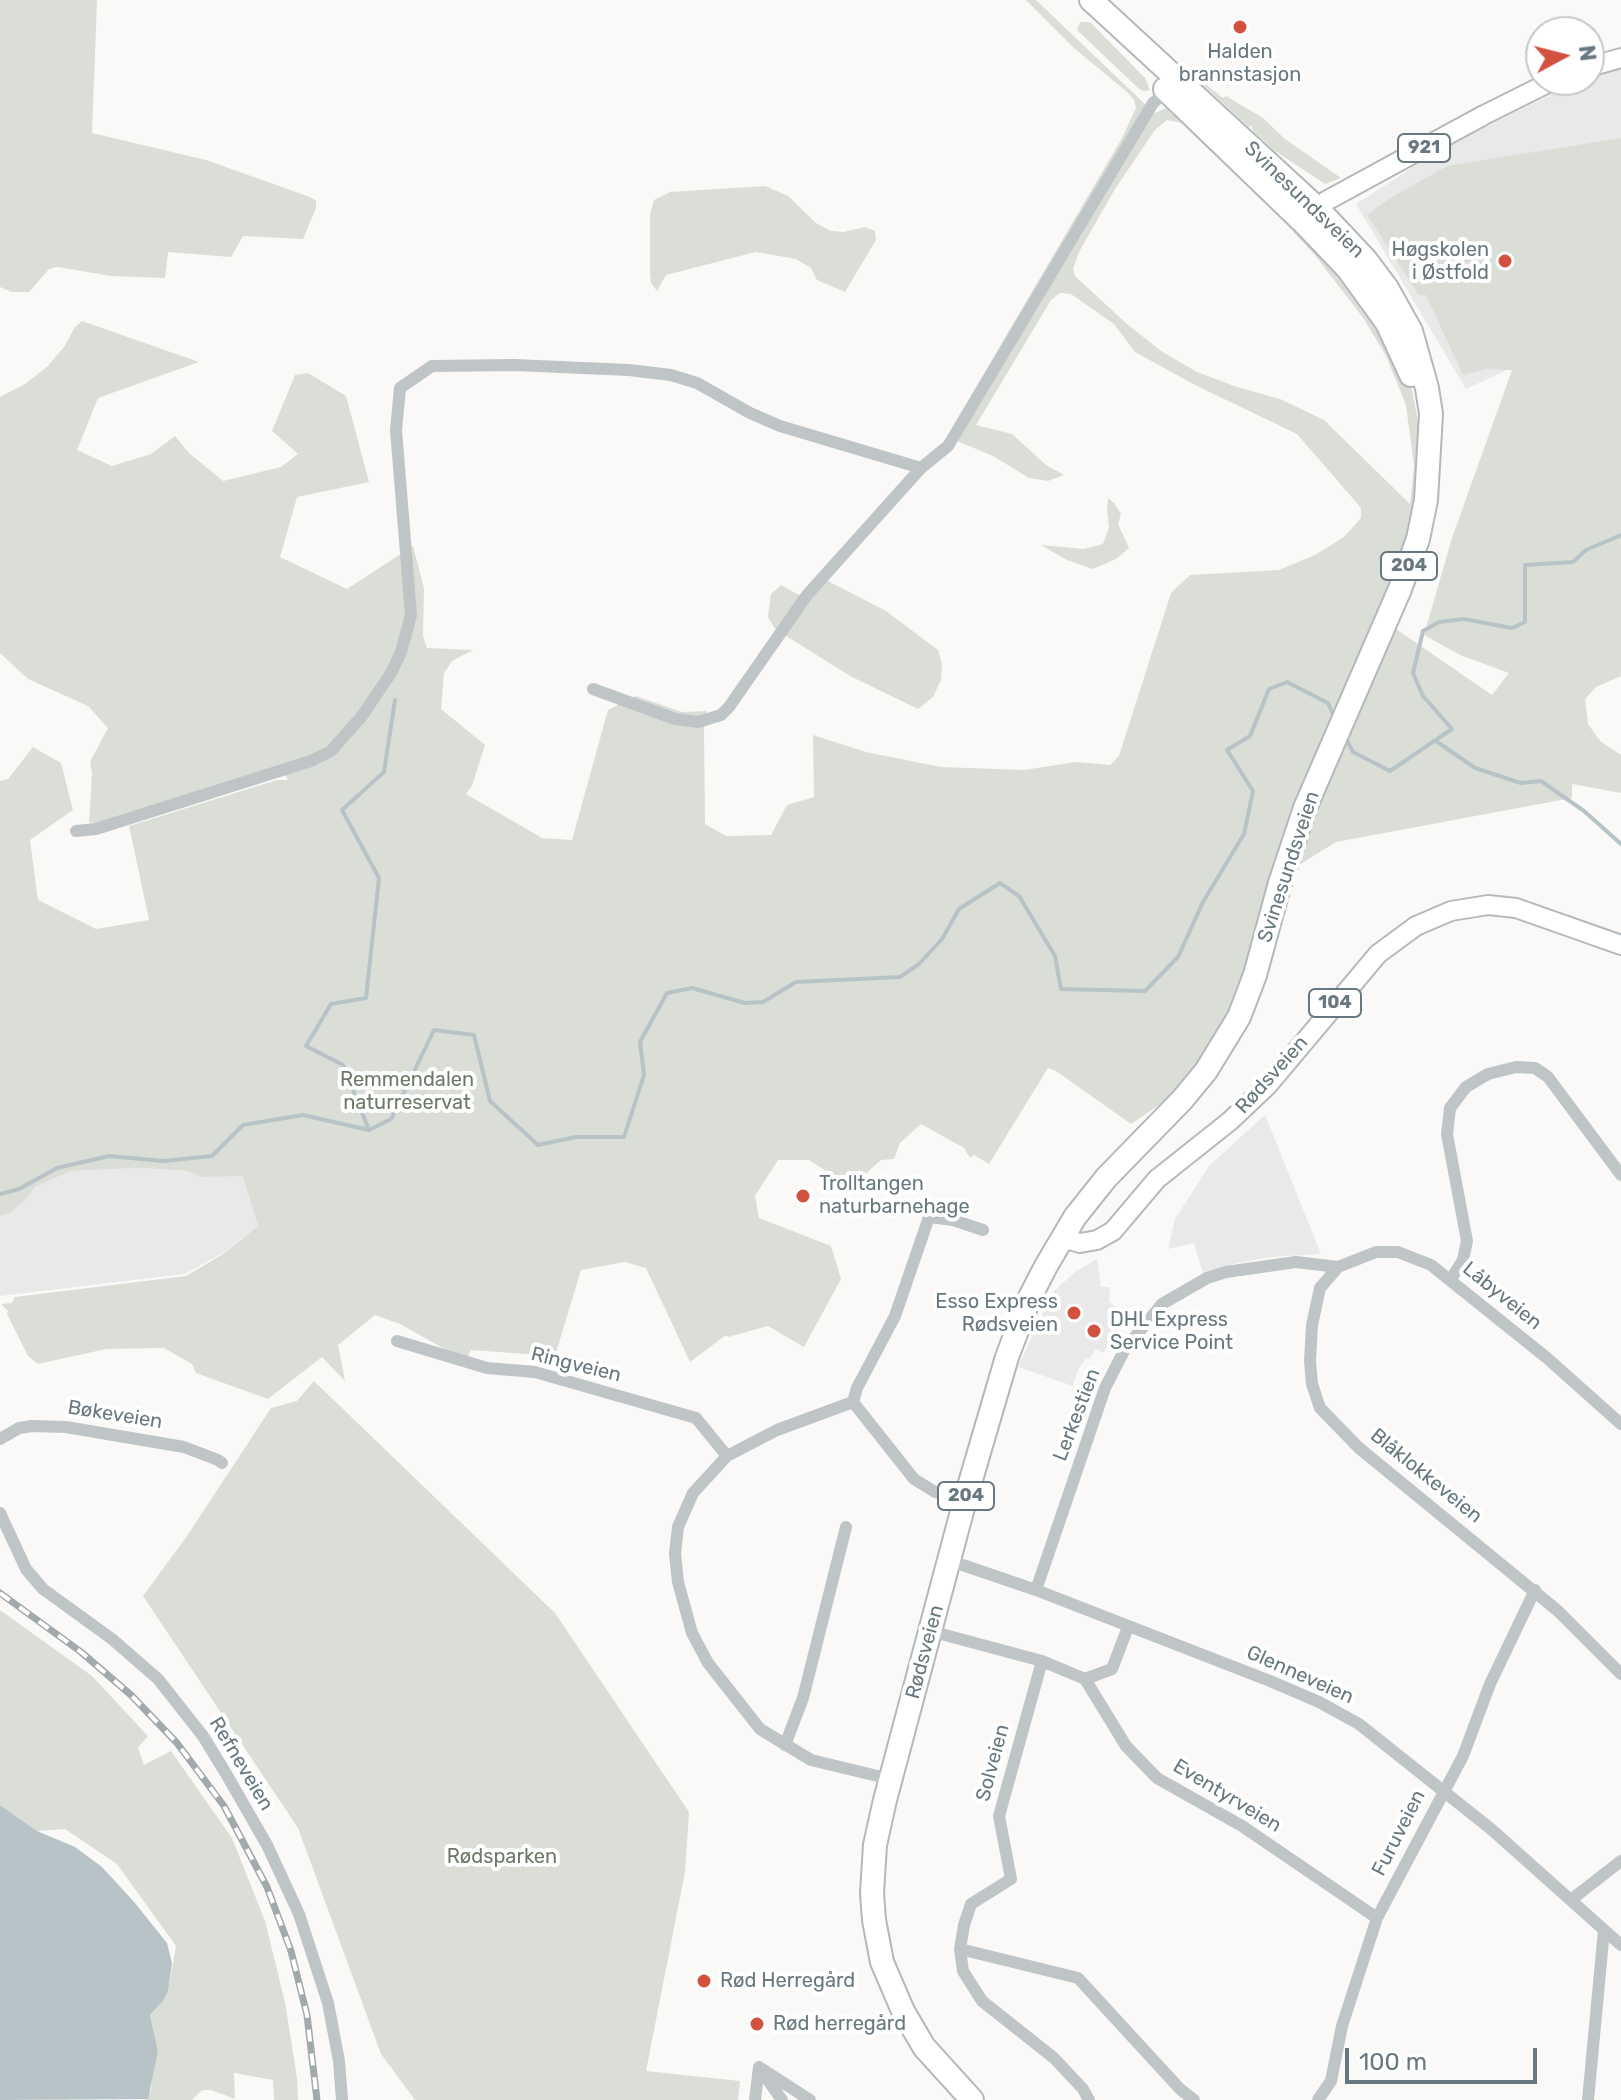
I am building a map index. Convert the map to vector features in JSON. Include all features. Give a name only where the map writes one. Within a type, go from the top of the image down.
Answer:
[{"type":"highway","name":"Svinesundsveien","points":[[1076,0],[1167,91],[1309,214]]},
{"type":"highway","name":"Svinesundsveien","points":[[1062,1238],[1116,1167],[1182,1100],[1228,1038],[1255,975],[1290,852],[1336,733],[1400,589],[1418,539],[1426,500],[1429,450],[1412,376],[1387,323],[1309,214],[1091,0]]},
{"type":"highway","name":"Rødsveien","points":[[972,2100],[924,2047],[903,2011],[882,1962],[874,1920],[872,1869],[890,1779],[948,1560],[1007,1357],[1029,1299],[1062,1238]]},
{"type":"main road","name":"921","points":[[1309,214],[1525,94]]},
{"type":"main road","name":"Rødsveien","points":[[1105,1235],[1122,1221],[1157,1179],[1230,1121],[1268,1085],[1378,954],[1416,926],[1451,911],[1488,905],[1516,908],[1621,945]]},
{"type":"main road","points":[[1075,1217],[1088,1228],[1105,1235]]},
{"type":"main road","points":[[1062,1238],[1080,1243],[1105,1235]]},
{"type":"street","points":[[593,689],[675,719],[698,722],[721,715],[729,707],[807,595],[921,468],[948,446],[1153,103],[1167,91]]},
{"type":"street","points":[[76,831],[96,829],[311,761],[331,751],[362,716],[391,673],[411,615],[396,430],[400,388],[432,366],[529,366],[671,375],[697,383],[780,426],[921,468]]},
{"type":"street","points":[[1451,1279],[1463,1260],[1467,1241],[1447,1134],[1450,1108],[1466,1087],[1488,1074],[1516,1067],[1535,1068],[1548,1077],[1621,1175]]},
{"type":"street","points":[[853,1402],[857,1388],[895,1316],[929,1217],[953,1220],[983,1230]]},
{"type":"street","name":"Låbyveien","points":[[1338,1267],[1369,1254],[1387,1251],[1431,1265],[1621,1424]]},
{"type":"street","name":"Lerkestien","points":[[1036,1590],[1105,1388],[1125,1349],[1162,1304],[1207,1278],[1226,1272],[1296,1262],[1338,1267]]},
{"type":"street","name":"Blåklokkeveien","points":[[1338,1267],[1320,1288],[1312,1325],[1312,1384],[1320,1408],[1359,1448],[1535,1590],[1621,1674]]},
{"type":"street","name":"Ringveien","points":[[397,1341],[487,1368],[535,1372],[696,1418],[727,1456]]},
{"type":"street","points":[[853,1402],[777,1430],[727,1456],[693,1493],[678,1527],[675,1554],[678,1582],[692,1633],[708,1663],[760,1729],[811,1760],[890,1779]]},
{"type":"street","points":[[853,1402],[914,1479],[935,1492],[965,1500]]},
{"type":"street","name":"Bøkeveien","points":[[0,1439],[19,1428],[59,1426],[184,1447],[222,1463]]},
{"type":"street","name":"Refneveien","points":[[0,1513],[26,1569],[43,1589],[112,1639],[158,1679],[203,1736],[225,1772],[267,1845],[299,1914],[328,2003],[339,2061],[342,2100]]},
{"type":"street","points":[[785,1745],[803,1698],[846,1527]]},
{"type":"street","name":"Glenneveien","points":[[948,1560],[1036,1590],[1319,1702],[1359,1724],[1443,1790],[1572,1899],[1621,1945]]},
{"type":"street","name":"Furuveien","points":[[1318,2100],[1331,2081],[1342,2026],[1377,1918],[1463,1756],[1490,1684],[1535,1590]]},
{"type":"street","points":[[930,1631],[1042,1661],[1085,1679],[1112,1669],[1128,1627]]},
{"type":"street","name":"Solveien","points":[[960,1949],[971,1904],[1011,1879],[999,1816],[1042,1661]]},
{"type":"street","name":"Eventyrveien","points":[[1085,1679],[1126,1746],[1157,1778],[1242,1826],[1377,1918]]},
{"type":"street","points":[[1572,1899],[1621,1861]]},
{"type":"street","points":[[1588,2100],[1604,1930]]},
{"type":"street","points":[[1089,2100],[1083,2089],[1054,2058],[982,2001],[963,1971],[960,1949],[1078,1978],[1180,2089],[1194,2100]]},
{"type":"street","points":[[755,2100],[759,2067]]},
{"type":"street","points":[[759,2067],[782,2100]]},
{"type":"street","points":[[759,2067],[810,2100]]},
{"type":"shaded area","name":"Høgskolen i Østfold","points":[[1621,67],[1621,317],[1466,389],[1356,204],[1444,147],[1548,96],[1605,96],[1605,71]]},
{"type":"shaded area","points":[[1265,1115],[1321,1254],[1270,1257],[1233,1264],[1204,1276],[1194,1243],[1168,1249],[1175,1219],[1210,1165]]},
{"type":"shaded area","points":[[139,1168],[188,1171],[201,1177],[244,1175],[258,1226],[223,1253],[184,1274],[0,1296],[0,1216],[27,1198],[35,1187],[71,1171]]},
{"type":"shaded area","points":[[1097,1259],[1101,1287],[1110,1287],[1109,1302],[1121,1310],[1116,1318],[1125,1324],[1113,1342],[1103,1353],[1096,1349],[1089,1359],[1086,1358],[1073,1386],[1018,1367],[1052,1293],[1075,1272]]},
{"type":"shaded area","points":[[0,1805],[37,1831],[75,1847],[102,1867],[167,1943],[172,1963],[168,1992],[150,2015],[158,2051],[148,2099],[0,2100]]},
{"type":"green space","points":[[0,0],[97,0],[92,133],[206,160],[310,197],[316,201],[316,208],[303,239],[243,236],[231,257],[168,252],[165,278],[111,276],[58,267],[49,269],[29,292],[12,292],[0,287]]},
{"type":"green space","points":[[1026,0],[1036,0],[1147,106],[965,406],[1122,138],[1136,108],[1127,92],[1074,48]]},
{"type":"green space","points":[[1080,22],[1090,22],[1145,78],[1150,90],[1138,88],[1077,30]]},
{"type":"green space","points":[[1199,79],[1223,98],[1226,96],[1263,118],[1285,139],[1341,178],[1325,184],[1275,151]]},
{"type":"green space","name":"Remmendalen naturreservat","points":[[1168,107],[1335,260],[1410,380],[1420,432],[1417,514],[1380,618],[1492,695],[1509,673],[1460,655],[1424,635],[1452,538],[1512,370],[1486,369],[1463,375],[1426,295],[1419,295],[1367,215],[1447,166],[1621,138],[1621,676],[1596,687],[1585,699],[1588,724],[1600,741],[1621,755],[1621,793],[1572,784],[1572,798],[1336,842],[1291,870],[1234,1007],[1207,1054],[1174,1095],[1131,1124],[1048,1068],[989,1164],[974,1155],[970,1158],[964,1148],[921,1124],[900,1143],[894,1159],[881,1160],[851,1187],[809,1160],[778,1160],[755,1196],[759,1218],[831,1246],[841,1279],[804,1347],[768,1326],[726,1335],[690,1362],[646,1268],[625,1262],[581,1270],[555,1356],[471,1350],[466,1361],[400,1324],[375,1315],[338,1345],[345,1381],[322,1357],[268,1399],[196,1373],[192,1364],[164,1348],[106,1349],[38,1364],[28,1356],[8,1311],[1,1304],[12,1303],[15,1297],[186,1276],[223,1254],[258,1226],[243,1176],[201,1177],[188,1171],[139,1168],[71,1171],[35,1187],[10,1213],[0,1216],[0,781],[8,779],[33,747],[61,763],[73,810],[30,840],[38,900],[96,929],[149,920],[129,826],[277,780],[288,780],[281,766],[97,824],[89,822],[90,762],[108,728],[88,706],[28,679],[0,653],[0,397],[25,384],[48,366],[82,321],[199,362],[98,398],[77,450],[112,466],[151,454],[175,436],[189,453],[223,481],[281,467],[298,454],[272,431],[295,375],[308,373],[346,396],[369,482],[297,497],[280,557],[347,589],[413,546],[424,588],[423,636],[427,648],[473,650],[452,661],[444,673],[441,709],[485,745],[472,786],[466,794],[542,838],[572,840],[608,710],[636,696],[682,712],[707,711],[704,729],[705,824],[726,836],[771,835],[787,805],[814,797],[813,735],[866,752],[941,767],[1024,770],[1076,762],[1110,765],[1119,756],[1171,593],[1190,575],[1279,570],[1315,555],[1344,537],[1361,518],[1361,508],[1297,434],[1135,352],[1114,324],[1071,294],[1060,293],[1051,300],[976,425],[1012,434],[1046,465],[1064,475],[1048,481],[1029,478],[993,456],[957,441],[1153,114]],"holes":[[[1167,120],[1181,123],[1286,224],[1314,254],[1364,319],[1386,356],[1406,405],[1414,466],[1410,504],[1324,420],[1280,399],[1197,372],[1161,351],[1075,276],[1073,269],[1079,252],[1115,189],[1155,130]]]},
{"type":"green space","points":[[765,186],[788,196],[816,223],[831,231],[844,232],[865,227],[875,231],[876,240],[845,292],[817,280],[811,268],[796,259],[756,252],[666,275],[657,291],[651,283],[650,272],[650,214],[654,200],[670,192]]},
{"type":"green space","points":[[1108,498],[1121,514],[1118,524],[1129,548],[1116,559],[1093,569],[1067,560],[1041,545],[1084,549],[1103,544],[1109,528]]},
{"type":"green space","points":[[828,581],[886,611],[938,650],[942,664],[941,680],[933,697],[918,709],[850,676],[775,629],[768,617],[771,594],[781,585],[799,595]]},
{"type":"green space","name":"Rødsparken","points":[[314,1381],[555,1613],[689,1812],[685,1872],[646,2071],[740,2081],[738,2100],[415,2100],[381,2054],[298,1828],[143,1596],[187,1536],[271,1408],[297,1401]]},
{"type":"green space","points":[[0,1610],[92,1676],[148,1736],[138,1748],[144,1765],[171,1751],[232,1838],[265,1921],[285,2002],[298,2100],[274,2100],[273,2080],[234,2073],[235,2099],[202,2090],[192,2100],[146,2100],[151,2090],[158,2051],[150,2015],[168,1992],[176,1946],[117,1864],[65,1829],[37,1831],[0,1805]]},
{"type":"waterway","points":[[1345,737],[1353,752],[1390,771],[1452,729],[1423,696],[1413,673],[1423,631],[1439,622],[1464,619],[1512,628],[1525,622],[1525,565],[1573,562],[1586,550],[1621,535]]},
{"type":"waterway","points":[[0,1194],[19,1189],[57,1168],[109,1156],[163,1161],[212,1156],[243,1125],[303,1115],[369,1130],[391,1119],[434,1030],[474,1035],[490,1101],[538,1145],[576,1137],[624,1137],[644,1075],[640,1042],[667,993],[692,988],[745,1003],[763,1002],[796,982],[900,977],[919,964],[942,939],[959,909],[1000,883],[1019,896],[1055,956],[1061,989],[1145,991],[1178,957],[1203,902],[1244,834],[1253,791],[1227,750],[1250,736],[1269,689],[1287,682],[1328,703],[1335,718]]},
{"type":"waterway","points":[[369,1130],[343,1065],[306,1046],[331,1004],[366,998],[379,878],[342,810],[384,772],[395,700]]},
{"type":"waterway","points":[[1436,741],[1475,768],[1521,783],[1541,781],[1584,811],[1621,844]]},
{"type":"railway","points":[[0,1593],[81,1652],[131,1695],[177,1743],[224,1806],[267,1887],[291,1951],[307,2015],[317,2100]]},
{"type":"place","name":"Halden brannstasjon","points":[[1240,27]]},
{"type":"place","name":"Høgskolen i Østfold","points":[[1505,261]]},
{"type":"place","name":"Trolltangen naturbarnehage","points":[[803,1196]]},
{"type":"place","name":"Esso Express Rødsveien","points":[[1074,1313]]},
{"type":"place","name":"DHL Express Service Point","points":[[1094,1331]]},
{"type":"place","name":"Rød Herregård","points":[[704,1981]]},
{"type":"place","name":"Rød herregård","points":[[757,2024]]}]
